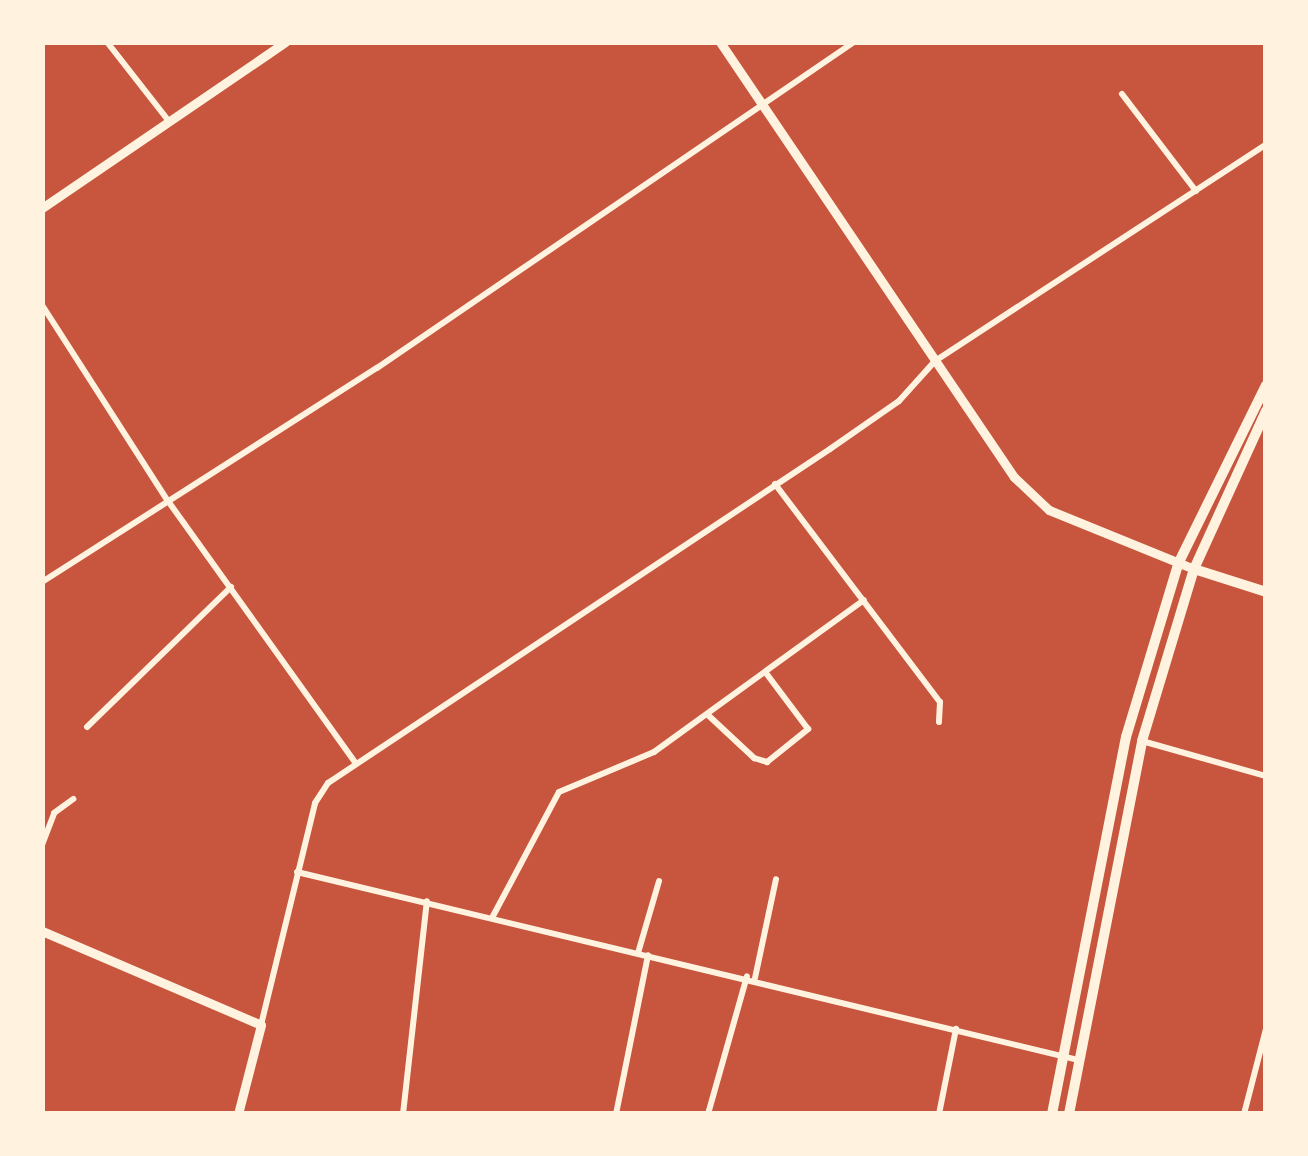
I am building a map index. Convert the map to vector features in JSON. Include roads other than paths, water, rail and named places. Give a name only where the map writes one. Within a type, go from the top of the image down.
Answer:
[{"type":"main road","points":[[1052,1114],[1126,737],[1178,562],[1266,386]]},
{"type":"main road","points":[[1069,1114],[1142,741],[1194,569],[1266,411]]},
{"type":"main road","points":[[1194,569],[1266,592]]},
{"type":"street","points":[[106,42],[168,120]]},
{"type":"street","points":[[42,208],[285,42]]},
{"type":"street","points":[[720,42],[987,442],[1048,510],[1194,569]]},
{"type":"street","points":[[42,582],[332,398],[854,42]]},
{"type":"street","points":[[1122,94],[1196,190]]},
{"type":"street","points":[[238,1114],[315,803],[355,762],[899,401],[935,362],[1266,144]]},
{"type":"street","points":[[42,305],[168,500],[355,762]]},
{"type":"street","points":[[775,484],[940,702],[938,722]]},
{"type":"street","points":[[87,727],[232,586]]},
{"type":"street","points":[[493,916],[559,792],[654,752],[709,716],[864,600]]},
{"type":"street","points":[[709,716],[754,758],[767,762],[808,728],[765,672]]},
{"type":"street","points":[[1142,741],[1266,776]]},
{"type":"street","points":[[42,845],[54,813],[73,799]]},
{"type":"street","points":[[297,872],[756,978],[1080,1061]]},
{"type":"street","points":[[756,978],[776,879]]},
{"type":"street","points":[[638,952],[659,881]]},
{"type":"street","points":[[402,1114],[426,902]]},
{"type":"street","points":[[42,931],[261,1025]]},
{"type":"street","points":[[616,1114],[648,955]]},
{"type":"street","points":[[708,1114],[746,976]]},
{"type":"street","points":[[938,1114],[956,1030]]},
{"type":"street","points":[[1244,1114],[1266,1030]]}]
